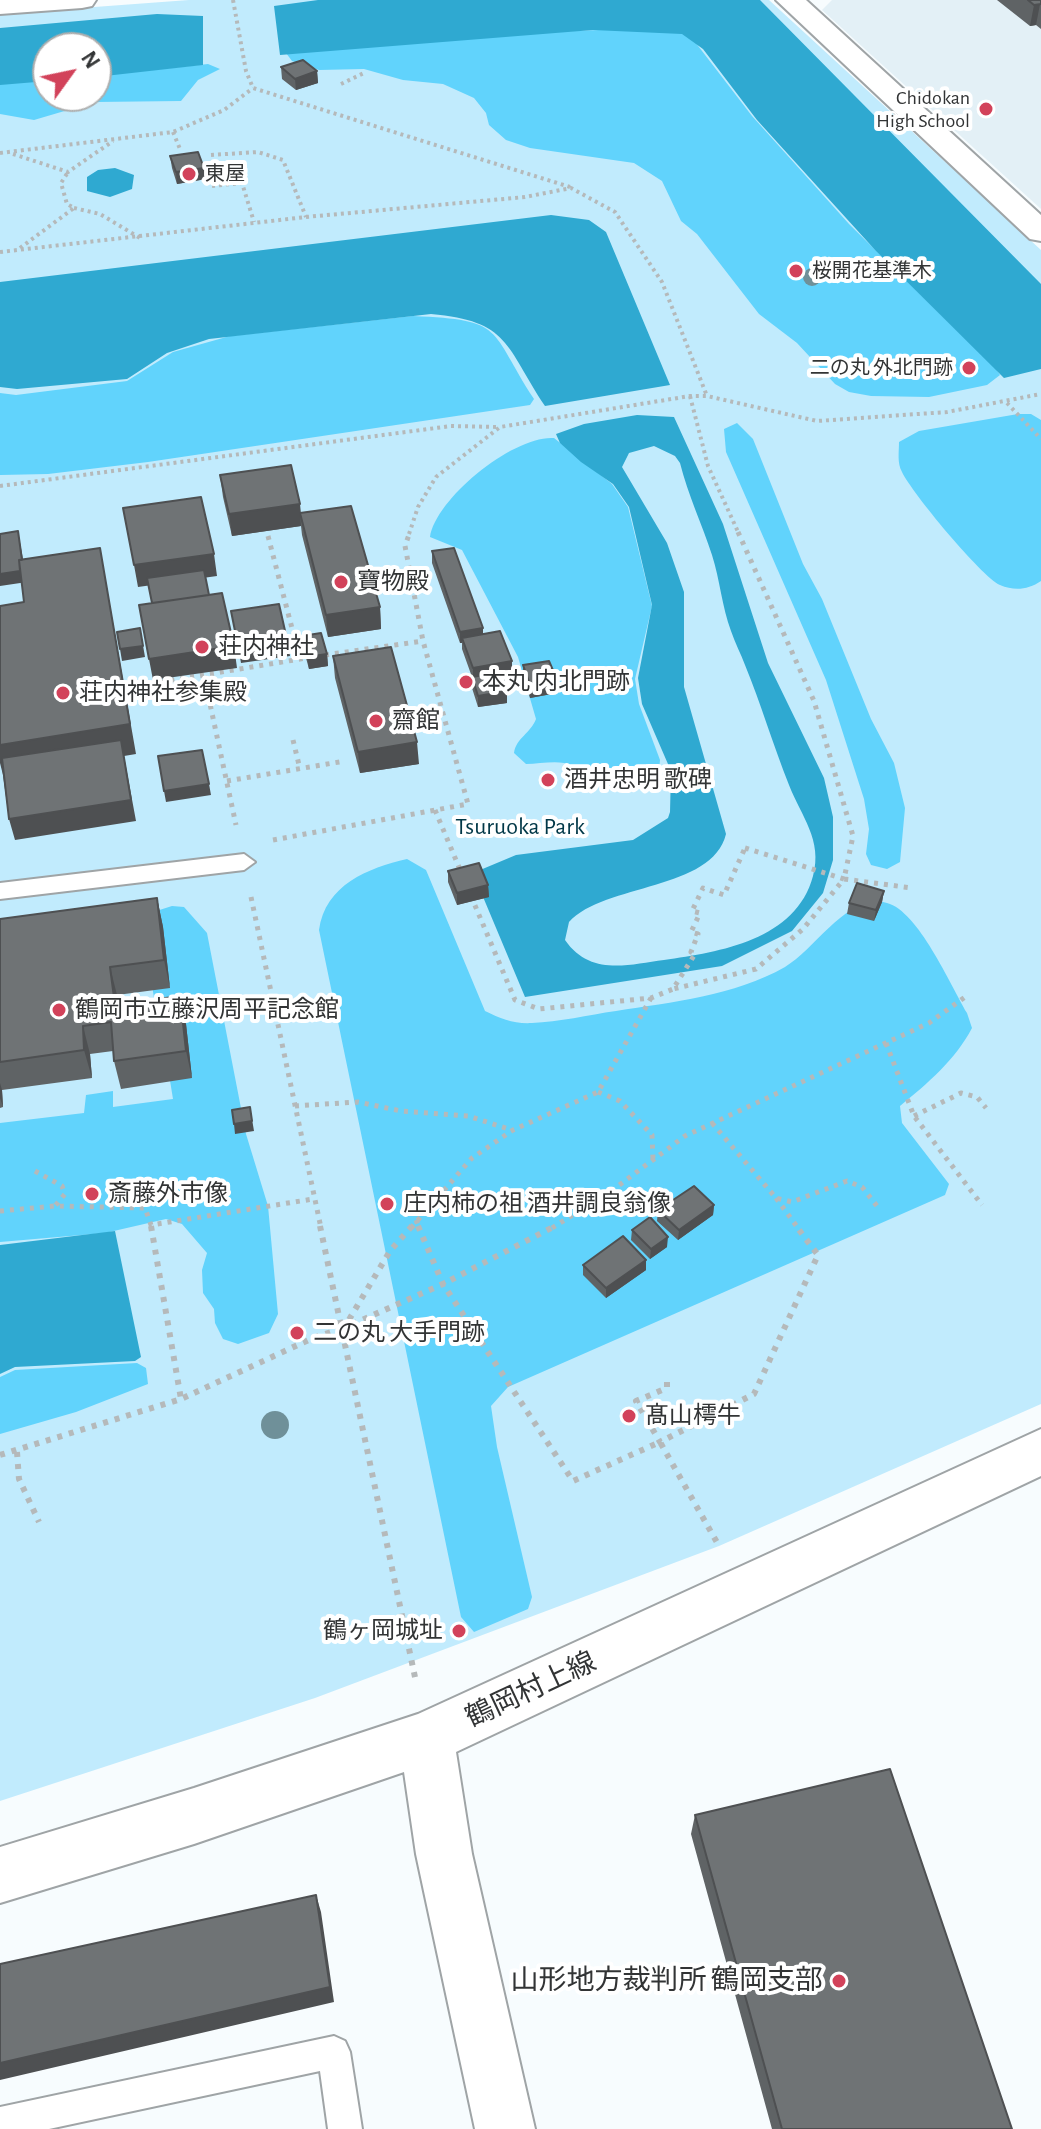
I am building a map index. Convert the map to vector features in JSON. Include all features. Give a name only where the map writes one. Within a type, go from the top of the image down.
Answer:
[{"type":"street","points":[[0,6],[82,0]]},
{"type":"street","points":[[799,2],[1041,232]]},
{"type":"street","name":"鶴岡村上線","points":[[0,1875],[194,1816],[426,1738],[1041,1452]]},
{"type":"street","points":[[426,1738],[444,1854],[505,2129]]},
{"type":"lane","points":[[0,891],[244,862]]},
{"type":"lane","points":[[0,2123],[334,2052],[345,2129]]},
{"type":"path","points":[[233,0],[253,88]]},
{"type":"path","points":[[341,84],[366,72]]},
{"type":"path","points":[[2,153],[173,132],[224,110],[253,88]]},
{"type":"path","points":[[253,88],[571,188],[615,212],[662,282],[707,396]]},
{"type":"path","points":[[173,132],[180,149]]},
{"type":"path","points":[[118,138],[68,172],[61,183],[67,204],[100,214],[140,238]]},
{"type":"path","points":[[211,155],[258,152],[283,160],[306,217]]},
{"type":"path","points":[[2,153],[24,155],[68,172]]},
{"type":"path","points":[[212,186],[242,183],[254,222]]},
{"type":"path","points":[[0,252],[140,238],[254,222],[525,197],[571,188]]},
{"type":"path","points":[[20,249],[74,208]]},
{"type":"path","points":[[0,486],[451,426],[500,427],[690,396],[707,396],[817,421],[1007,403],[1041,394]]},
{"type":"path","points":[[435,810],[515,1000],[539,1009],[651,998],[673,989],[756,969],[803,929],[844,879],[853,836],[814,701],[708,466],[698,416],[690,396]]},
{"type":"path","points":[[1007,403],[1041,439]]},
{"type":"path","points":[[270,841],[468,804],[423,641],[405,546],[418,507],[436,477],[500,427]]},
{"type":"path","points":[[131,687],[303,658],[268,536]]},
{"type":"path","points":[[325,655],[423,641]]},
{"type":"path","points":[[204,676],[238,833]]},
{"type":"path","points":[[293,740],[300,769]]},
{"type":"path","points":[[227,781],[345,761]]},
{"type":"path","points":[[673,989],[695,954],[691,952],[698,934],[691,932],[700,913],[692,911],[703,888],[724,895],[745,848],[844,879],[912,888]]},
{"type":"path","points":[[253,905],[313,1199],[344,1328],[426,1738]]},
{"type":"path","points":[[0,1455],[181,1399],[313,1338],[344,1328],[443,1284],[550,1229],[622,1184],[685,1136],[929,1023],[965,997]]},
{"type":"path","points":[[344,1328],[390,1251],[472,1158],[513,1130],[598,1092],[651,998]]},
{"type":"path","points":[[886,1043],[914,1116],[982,1205]]},
{"type":"path","points":[[598,1092],[620,1101],[652,1135],[653,1160]]},
{"type":"path","points":[[914,1116],[961,1093],[977,1097],[986,1108]]},
{"type":"path","points":[[295,1106],[358,1102],[401,1111],[468,1116],[513,1130]]},
{"type":"path","points":[[416,1220],[443,1284],[573,1481],[660,1442],[754,1394],[818,1255],[776,1198],[712,1123]]},
{"type":"path","points":[[35,1171],[62,1186],[65,1194],[55,1206]]},
{"type":"path","points":[[776,1198],[792,1202],[847,1181],[862,1187],[877,1206]]},
{"type":"path","points":[[151,1225],[313,1199]]},
{"type":"path","points":[[0,1211],[55,1206],[145,1208],[151,1225],[181,1399]]},
{"type":"path","points":[[667,1382],[667,1388],[634,1398],[719,1546]]},
{"type":"path","points":[[17,1451],[19,1479],[39,1522]]},
{"type":"shaded area","points":[[318,0],[760,0],[1041,284],[1041,369],[1004,378],[876,251],[757,120],[703,49],[682,34],[593,30],[280,55],[274,6]]},
{"type":"shaded area","name":"Chidokan High School","points":[[832,0],[1041,0],[1041,209],[822,10]]},
{"type":"shaded area","points":[[157,14],[203,16],[203,65],[112,75],[112,32],[32,32],[32,82],[0,85],[0,28]]},
{"type":"shaded area","points":[[650,28],[682,33],[692,38],[752,116],[849,224],[1000,375],[987,385],[929,397],[871,396],[849,392],[835,384],[797,343],[759,314],[697,234],[681,221],[662,181],[634,163],[530,148],[506,140],[489,125],[486,113],[474,98],[443,84],[403,80],[364,69],[319,70],[292,61],[286,53],[522,33]]},
{"type":"shaded area","points":[[208,64],[220,69],[198,80],[181,101],[112,102],[112,74]]},
{"type":"shaded area","points":[[32,81],[32,112],[61,112],[34,120],[0,114],[0,84]]},
{"type":"shaded area","points":[[115,168],[134,175],[132,189],[110,197],[87,191],[87,177],[98,170]]},
{"type":"shaded area","points":[[551,215],[589,220],[606,232],[670,385],[545,406],[512,352],[491,330],[477,323],[431,314],[209,339],[167,353],[127,379],[17,389],[0,387],[0,282]]},
{"type":"shaded area","points":[[413,316],[465,321],[491,332],[534,399],[530,405],[148,462],[48,474],[0,475],[0,393],[16,395],[127,381],[173,352],[230,336]]},
{"type":"shaded area","points":[[1031,414],[1041,420],[1041,581],[1016,589],[1000,585],[978,566],[919,497],[900,469],[899,442],[919,431]]},
{"type":"shaded area","points":[[637,415],[674,417],[723,524],[768,663],[824,778],[833,817],[833,860],[823,893],[792,931],[722,966],[525,997],[473,873],[516,855],[633,840],[668,818],[670,812],[671,771],[642,704],[638,678],[652,605],[629,507],[613,484],[581,462],[560,443],[556,434],[584,424]],"holes":[[[654,446],[675,456],[712,555],[725,613],[789,785],[813,840],[815,863],[804,898],[773,929],[753,939],[686,957],[610,965],[586,959],[575,951],[565,940],[569,922],[586,909],[607,900],[680,877],[701,866],[717,853],[726,834],[684,687],[684,592],[667,543],[622,467],[629,453]]]},
{"type":"shaded area","points":[[737,423],[753,439],[803,564],[822,599],[871,719],[894,763],[905,808],[900,862],[887,869],[871,865],[866,854],[869,829],[864,799],[826,680],[726,452],[724,429]]},
{"type":"shaded area","points":[[554,438],[612,484],[628,507],[652,606],[635,679],[639,704],[660,760],[658,782],[639,788],[614,788],[579,767],[564,763],[526,764],[514,753],[536,719],[518,657],[462,550],[430,537],[435,521],[446,505],[479,472],[519,447]]},
{"type":"shaded area","points":[[407,859],[426,870],[485,1011],[508,1020],[525,1023],[563,1020],[681,1001],[745,985],[785,967],[846,913],[873,902],[887,903],[910,919],[942,968],[972,1028],[949,1061],[900,1106],[902,1123],[949,1184],[945,1195],[508,1387],[491,1406],[497,1447],[532,1597],[528,1609],[474,1632],[461,1617],[319,930],[323,914],[339,890],[364,874]]},
{"type":"shaded area","points":[[172,906],[184,907],[207,933],[246,1134],[268,1206],[278,1314],[269,1333],[238,1344],[223,1339],[215,1323],[214,1309],[203,1293],[202,1270],[207,1253],[182,1224],[166,1219],[105,1233],[0,1242],[0,1123],[84,1113],[86,1095],[113,1091],[113,1107],[173,1099],[166,1056],[114,1005],[154,998],[143,928],[0,934],[147,914]]},
{"type":"shaded area","points":[[115,1231],[141,1357],[135,1361],[15,1367],[0,1374],[0,1245]]},
{"type":"shaded area","points":[[137,1363],[146,1368],[148,1384],[76,1412],[0,1434],[0,1377],[15,1370]]},
{"type":"green space","name":"Tsuruoka Park","points":[[189,0],[769,0],[1041,250],[1041,1404],[719,1546],[315,1698],[0,1801],[0,14]]},
{"type":"building","points":[[1028,0],[1041,0],[1041,4],[1034,5]]},
{"type":"building","points":[[303,60],[317,71],[295,79],[281,67]]},
{"type":"building","points":[[198,152],[204,168],[176,172],[170,156]]},
{"type":"building","points":[[291,465],[300,504],[229,514],[220,475]]},
{"type":"building","points":[[201,497],[214,554],[134,565],[123,508]]},
{"type":"building","name":"寶物殿","points":[[351,506],[380,607],[326,615],[300,513]]},
{"type":"building","points":[[18,531],[22,560],[19,560],[20,571],[0,574],[0,534]]},
{"type":"building","name":"荘内神社参集殿","points":[[100,548],[130,724],[0,745],[0,606],[24,602],[19,560]]},
{"type":"building","points":[[454,548],[483,628],[460,632],[432,551]]},
{"type":"building","points":[[204,570],[209,595],[152,603],[147,578]]},
{"type":"building","points":[[222,593],[234,646],[149,659],[139,605]]},
{"type":"building","points":[[279,604],[288,644],[239,651],[231,611]]},
{"type":"building","points":[[140,628],[143,646],[120,649],[117,632]]},
{"type":"building","points":[[500,631],[512,661],[473,668],[462,638]]},
{"type":"building","points":[[321,633],[327,654],[307,657],[302,636]]},
{"type":"building","name":"齋館","points":[[391,647],[417,742],[358,752],[333,656]]},
{"type":"building","points":[[549,661],[558,682],[531,687],[523,665]]},
{"type":"building","points":[[501,672],[507,691],[478,696],[472,677]]},
{"type":"building","points":[[121,740],[131,800],[9,819],[2,758]]},
{"type":"building","points":[[202,750],[209,784],[164,791],[158,756]]},
{"type":"building","points":[[479,863],[488,885],[457,893],[448,871]]},
{"type":"building","points":[[857,883],[884,891],[876,910],[849,903]]},
{"type":"building","name":"鶴岡市立藤沢周平記念館","points":[[157,898],[164,960],[110,967],[115,1005],[180,996],[186,1051],[114,1061],[111,1022],[83,1026],[84,1050],[0,1062],[0,919]]},
{"type":"building","points":[[250,1107],[252,1121],[234,1124],[232,1110]]},
{"type":"building","points":[[694,1186],[714,1205],[679,1230],[658,1210]]},
{"type":"building","points":[[650,1217],[668,1237],[651,1249],[632,1230]]},
{"type":"building","points":[[623,1236],[646,1260],[606,1288],[583,1265]]},
{"type":"building","name":"山形地方裁判所 鶴岡支部","points":[[890,1769],[1012,2129],[782,2129],[695,1815]]},
{"type":"building","points":[[316,1895],[330,1987],[0,2063],[0,1964]]},
{"type":"place","name":"Chidokan High School","points":[[986,109]]},
{"type":"place","name":"東屋","points":[[189,174]]},
{"type":"place","name":"桜開花基準木","points":[[796,271]]},
{"type":"place","name":"二の丸 外北門跡","points":[[969,368]]},
{"type":"place","name":"寶物殿","points":[[341,582]]},
{"type":"place","name":"荘内神社","points":[[202,647]]},
{"type":"place","name":"本丸 内北門跡","points":[[466,682]]},
{"type":"place","name":"荘内神社参集殿","points":[[63,693]]},
{"type":"place","name":"齋館","points":[[376,721]]},
{"type":"place","name":"酒井忠明 歌碑","points":[[548,780]]},
{"type":"place","name":"鶴岡市立藤沢周平記念館","points":[[59,1010]]},
{"type":"place","name":"斎藤外市像","points":[[92,1194]]},
{"type":"place","name":"庄内柿の祖 酒井調良翁像","points":[[387,1204]]},
{"type":"place","name":"二の丸 大手門跡","points":[[297,1333]]},
{"type":"place","name":"髙山樗牛","points":[[629,1416]]},
{"type":"place","name":"鶴ヶ岡城址","points":[[459,1631]]},
{"type":"place","name":"山形地方裁判所 鶴岡支部","points":[[839,1981]]}]
